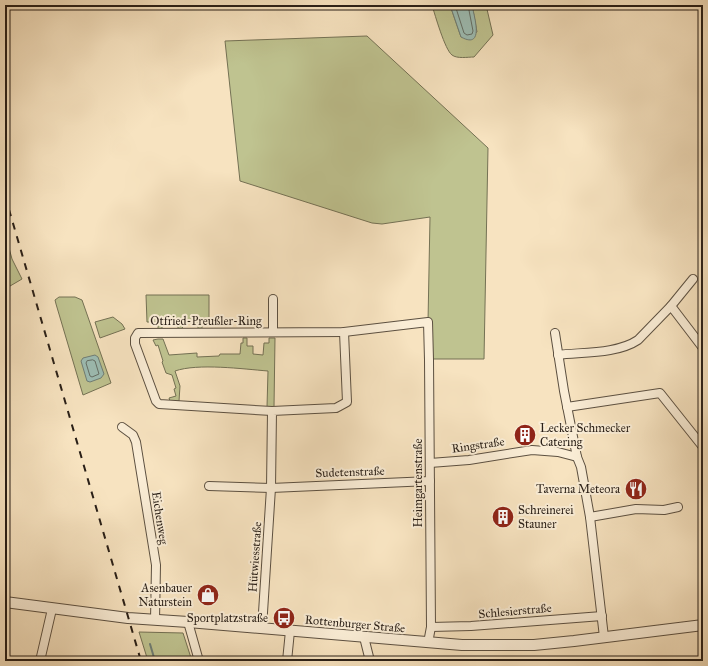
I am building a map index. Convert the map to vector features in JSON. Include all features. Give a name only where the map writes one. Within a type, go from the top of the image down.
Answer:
[{"type":"street","points":[[558,355],[612,350],[632,344],[638,340],[671,306],[693,279]]},
{"type":"street","name":"Otfried-Preußler-Ring","points":[[273,299],[273,332]]},
{"type":"street","points":[[671,306],[703,348]]},
{"type":"street","name":"Otfried-Preußler-Ring","points":[[344,332],[347,402],[336,408],[272,411],[159,404],[156,401],[135,338],[138,333],[344,332],[428,322]]},
{"type":"street","name":"Heimgartenstraße","points":[[428,322],[431,627],[428,643]]},
{"type":"street","points":[[555,333],[567,407],[577,457],[581,467],[590,517],[604,637]]},
{"type":"street","points":[[567,407],[660,392],[703,447]]},
{"type":"street","name":"Hütwiesstraße","points":[[262,628],[271,488],[272,411]]},
{"type":"street","name":"Eichenweg","points":[[122,426],[133,435],[136,442],[156,566],[154,620]]},
{"type":"street","name":"Ringstraße","points":[[430,463],[469,460],[532,450],[558,452],[577,457]]},
{"type":"street","name":"Sudetenstraße","points":[[271,488],[430,481]]},
{"type":"street","points":[[210,486],[271,488]]},
{"type":"street","points":[[590,517],[636,509],[664,510],[678,507]]},
{"type":"street","name":"Rottenburger Straße","points":[[5,602],[52,609],[154,620],[428,643],[491,646],[534,645],[703,625]]},
{"type":"street","points":[[40,661],[52,609]]},
{"type":"street","name":"Schlesierstraße","points":[[431,627],[471,626],[602,616]]},
{"type":"street","points":[[188,622],[200,661]]},
{"type":"street","points":[[287,661],[290,631]]},
{"type":"street","points":[[364,637],[370,661]]},
{"type":"green space","points":[[432,5],[450,5],[461,37],[477,32],[472,5],[486,5],[493,35],[474,57],[454,56],[449,52],[446,46]]},
{"type":"green space","points":[[367,36],[488,148],[484,359],[431,359],[428,322],[430,217],[382,224],[372,223],[240,181],[225,41]]},
{"type":"green space","points":[[5,233],[12,259],[22,279],[5,289]]},
{"type":"green space","points":[[146,295],[209,295],[209,324],[202,324],[202,331],[198,330],[198,323],[183,324],[182,330],[178,330],[178,323],[162,323],[162,330],[158,330],[158,322],[147,322]]},
{"type":"green space","points":[[59,297],[75,297],[82,300],[111,383],[83,395],[55,300]]},
{"type":"green space","points":[[113,317],[122,324],[125,329],[100,338],[95,322]]},
{"type":"green space","points":[[243,338],[247,338],[247,346],[253,346],[253,354],[263,355],[264,343],[269,343],[269,338],[275,338],[274,407],[267,407],[268,371],[221,367],[196,367],[175,371],[180,386],[179,401],[170,401],[169,398],[176,396],[174,389],[176,388],[172,375],[166,373],[158,345],[156,346],[153,340],[163,339],[169,355],[197,353],[197,357],[219,356],[220,354],[240,354]]},
{"type":"green space","points":[[139,632],[183,633],[192,661],[148,661]]},
{"type":"water","points":[[450,5],[472,5],[476,23],[476,35],[473,39],[468,40],[461,37]]},
{"type":"water","points":[[95,355],[98,357],[104,374],[101,378],[90,382],[87,381],[81,361],[83,358]]},
{"type":"waterway","points":[[150,644],[155,661]]},
{"type":"railway","points":[[5,196],[141,661]]},
{"type":"place","name":"Lecker Schmecker Catering","points":[[525,435]]},
{"type":"place","name":"Taverna Meteora","points":[[636,489]]},
{"type":"place","name":"Schreinerei Stauner","points":[[503,517]]},
{"type":"place","name":"Asenbauer Naturstein","points":[[208,595]]},
{"type":"place","name":"Sportplatzstraße","points":[[284,618]]}]
